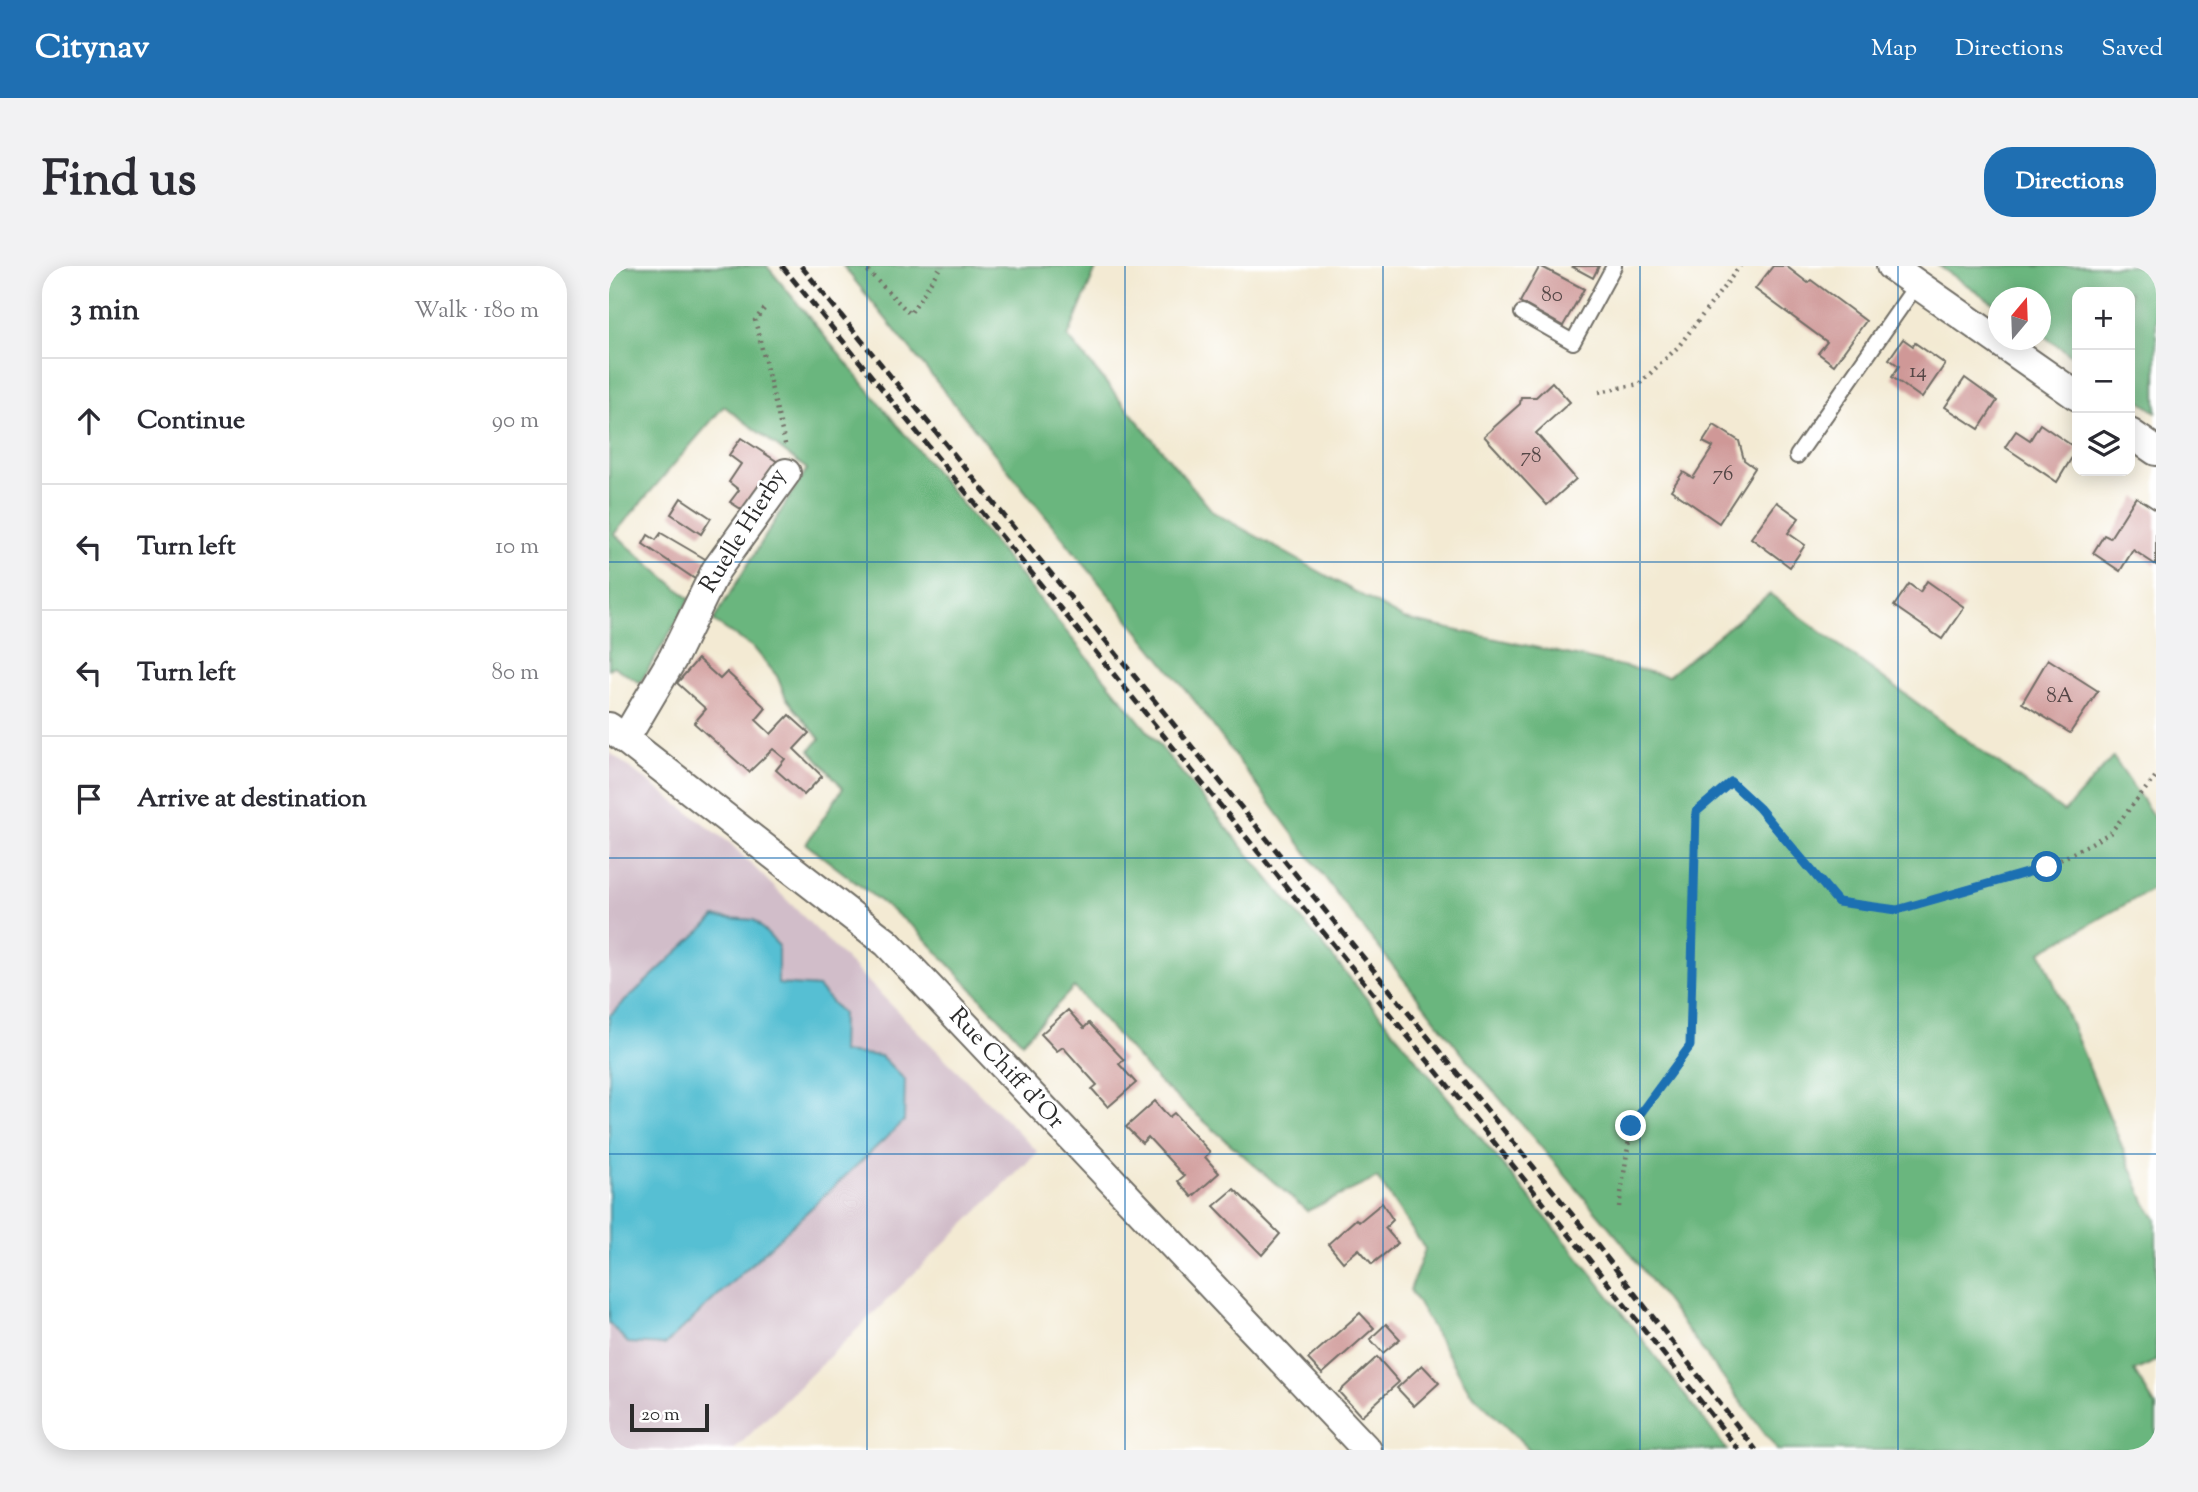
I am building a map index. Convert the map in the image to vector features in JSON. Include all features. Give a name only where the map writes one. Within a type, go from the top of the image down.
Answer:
[{"type":"street","points":[[1891,266],[2072,392]]},
{"type":"street","points":[[2135,436],[2156,451]]},
{"type":"street","name":"Ruelle Hierby","points":[[617,733],[673,658],[716,570],[786,473]]},
{"type":"street","name":"Rue Chiff d'Or","points":[[617,733],[887,943],[1367,1450]]},
{"type":"lane","points":[[1522,313],[1573,342],[1614,266]]},
{"type":"lane","points":[[1797,456],[1917,284]]},
{"type":"path","points":[[863,266],[910,314],[941,266]]},
{"type":"path","points":[[1599,392],[1639,384],[1678,346],[1740,266]]},
{"type":"path","name":"Ruelle Hierby","points":[[764,309],[755,320],[787,457],[786,473]]},
{"type":"path","points":[[1619,1207],[1631,1126],[1690,1046],[1696,812],[1731,782],[1759,808],[1838,902],[1897,910],[2047,867],[2110,833],[2156,776]]},
{"type":"shaded area","points":[[609,752],[731,844],[1038,1152],[734,1450],[609,1450]]},
{"type":"green space","points":[[609,266],[767,266],[1593,1275],[1727,1450],[1530,1450],[1470,1392],[1410,1290],[1425,1249],[1377,1178],[1307,1211],[1158,1081],[1074,987],[1022,1042],[916,929],[806,844],[843,788],[810,750],[820,739],[786,698],[777,676],[754,648],[713,621],[807,469],[724,406],[614,534],[690,599],[640,683],[613,666],[609,669]]},
{"type":"green space","points":[[843,266],[1097,266],[1068,337],[1213,512],[1404,619],[1668,676],[1770,594],[2064,812],[2113,757],[2156,820],[2156,887],[2041,952],[2146,1204],[2156,1219],[2156,1361],[2134,1371],[2156,1407],[2156,1450],[1777,1450],[1621,1241],[1468,1061],[1345,905],[1194,700]]},
{"type":"green space","points":[[1939,266],[2156,266],[2156,412],[2135,397],[2135,287],[2072,287],[2072,356],[2051,341],[2051,287],[1988,287],[1988,299]]},
{"type":"water","points":[[715,917],[754,920],[778,945],[778,984],[818,987],[842,1014],[841,1052],[881,1056],[905,1080],[904,1121],[665,1345],[628,1343],[609,1323],[609,1016]]},
{"type":"building","points":[[1540,266],[1584,289],[1563,326],[1520,302]]},
{"type":"building","points":[[1571,266],[1599,266],[1593,278]]},
{"type":"building","points":[[1773,266],[1786,266],[1808,283],[1811,280],[1866,321],[1834,365],[1818,353],[1827,342],[1755,289]]},
{"type":"building","points":[[1903,339],[1913,346],[1915,343],[1945,364],[1922,398],[1892,377],[1899,366],[1889,359]]},
{"type":"building","points":[[1965,378],[1997,401],[1979,429],[1945,407]]},
{"type":"building","points":[[1552,382],[1570,402],[1536,433],[1576,479],[1547,505],[1484,436],[1520,404],[1521,397],[1536,397]]},
{"type":"building","points":[[2040,424],[2072,446],[2072,457],[2057,482],[2005,447],[2016,431],[2030,440]]},
{"type":"building","points":[[1714,425],[1739,441],[1744,460],[1755,468],[1719,523],[1671,490],[1683,472],[1693,478],[1713,447],[1703,442]]},
{"type":"building","points":[[741,438],[781,464],[749,514],[730,502],[739,490],[729,482],[741,464],[729,455]]},
{"type":"building","points":[[2136,497],[2156,510],[2156,565],[2133,550],[2120,571],[2093,553],[2104,535],[2110,538]]},
{"type":"building","points":[[681,498],[711,518],[701,534],[671,514]]},
{"type":"building","points":[[1777,502],[1799,518],[1788,533],[1805,545],[1790,567],[1751,538]]},
{"type":"building","points":[[661,533],[707,560],[695,579],[643,544],[648,535],[656,540]]},
{"type":"building","points":[[1927,581],[1964,607],[1942,639],[1894,606],[1909,584],[1920,592]]},
{"type":"building","points":[[698,659],[720,679],[727,672],[766,708],[756,720],[771,734],[789,715],[809,733],[794,749],[822,776],[804,795],[776,770],[785,759],[773,749],[749,772],[694,723],[706,709],[677,683]]},
{"type":"building","points":[[2048,659],[2098,691],[2070,733],[2022,703]]},
{"type":"building","points":[[1068,1010],[1084,1028],[1089,1023],[1124,1060],[1119,1064],[1136,1083],[1108,1107],[1092,1089],[1097,1085],[1063,1047],[1057,1051],[1041,1034]]},
{"type":"building","points":[[1155,1101],[1169,1117],[1174,1113],[1210,1152],[1205,1157],[1219,1173],[1192,1197],[1178,1181],[1184,1176],[1148,1137],[1142,1143],[1126,1127]]},
{"type":"building","points":[[1234,1189],[1280,1234],[1262,1255],[1214,1206]]},
{"type":"building","points":[[1382,1203],[1393,1220],[1385,1228],[1398,1243],[1372,1264],[1359,1249],[1343,1262],[1328,1244],[1356,1219],[1359,1222]]},
{"type":"building","points":[[1360,1313],[1374,1328],[1322,1374],[1308,1359]]},
{"type":"building","points":[[1386,1324],[1400,1339],[1383,1353],[1370,1339]]},
{"type":"building","points":[[1377,1357],[1399,1382],[1361,1416],[1339,1392]]},
{"type":"building","points":[[1422,1365],[1439,1383],[1414,1406],[1397,1388]]},
{"type":"railway","points":[[782,266],[1584,1253],[1739,1450]]},
{"type":"railway","points":[[801,266],[1597,1245],[1756,1450]]},
{"type":"route","points":[[1631,1126],[1690,1046],[1696,812],[1731,782],[1759,808],[1838,902],[1897,910],[2047,867]]}]
